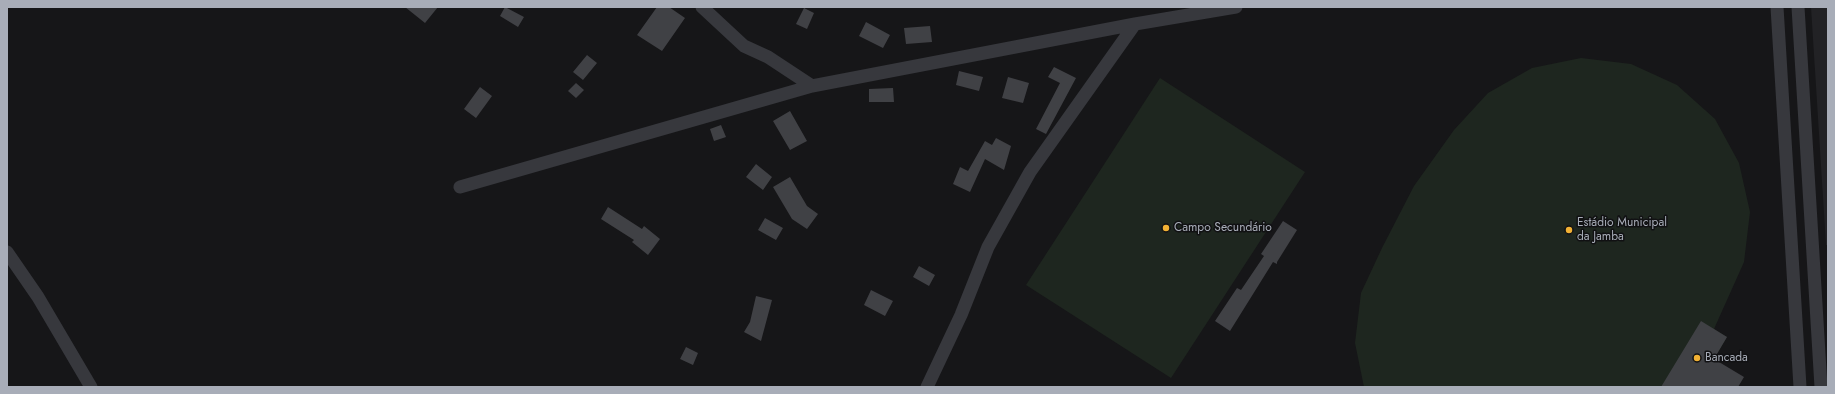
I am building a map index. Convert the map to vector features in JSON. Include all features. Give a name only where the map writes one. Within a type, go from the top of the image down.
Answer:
[{"type":"street","points":[[702,7],[744,46],[768,57],[812,86]]},
{"type":"street","points":[[460,187],[812,86],[1134,24],[1236,7]]},
{"type":"street","points":[[1777,7],[1800,387]]},
{"type":"street","points":[[1798,7],[1821,387]]},
{"type":"street","points":[[927,387],[961,315],[988,246],[1026,178],[1134,24]]},
{"type":"street","points":[[7,252],[38,297],[91,387]]},
{"type":"shaded area","points":[[1811,7],[1828,7],[1828,245],[1826,245]]},
{"type":"shaded area","name":"Estádio Municipal da Jamba","points":[[1581,58],[1631,64],[1677,85],[1715,119],[1739,163],[1750,212],[1744,262],[1714,329],[1727,337],[1697,387],[1364,387],[1355,343],[1361,293],[1414,186],[1454,130],[1488,93],[1532,68]]},
{"type":"shaded area","name":"Campo Secundário","points":[[1160,78],[1305,172],[1171,378],[1026,285]]},
{"type":"building","points":[[405,7],[438,7],[425,23]]},
{"type":"building","points":[[505,7],[524,17],[518,27],[500,16]]},
{"type":"building","points":[[657,7],[669,7],[685,18],[662,51],[637,35]]},
{"type":"building","points":[[804,8],[814,13],[807,29],[796,24]]},
{"type":"building","points":[[866,22],[890,35],[883,48],[859,36]]},
{"type":"building","points":[[930,26],[932,42],[906,44],[904,28]]},
{"type":"building","points":[[587,55],[597,63],[583,80],[573,72]]},
{"type":"building","points":[[1054,67],[1076,78],[1046,134],[1036,129],[1060,83],[1048,77]]},
{"type":"building","points":[[959,71],[983,77],[979,91],[956,85]]},
{"type":"building","points":[[1008,77],[1029,83],[1023,103],[1002,98]]},
{"type":"building","points":[[576,83],[584,90],[576,98],[568,91]]},
{"type":"building","points":[[480,87],[492,96],[476,118],[464,109]]},
{"type":"building","points":[[893,88],[894,102],[869,102],[869,89]]},
{"type":"building","points":[[790,111],[807,141],[790,150],[773,121]]},
{"type":"building","points":[[721,125],[726,137],[714,141],[710,129]]},
{"type":"building","points":[[996,138],[1011,146],[1004,170],[985,159],[970,192],[953,184],[960,167],[968,171],[985,141],[992,145]]},
{"type":"building","points":[[756,164],[772,177],[763,190],[746,177]]},
{"type":"building","points":[[790,177],[807,206],[818,214],[807,229],[792,219],[773,187]]},
{"type":"building","points":[[608,207],[642,229],[644,226],[660,239],[648,255],[632,242],[634,240],[601,219]]},
{"type":"building","points":[[765,218],[783,228],[776,240],[758,230]]},
{"type":"building","points":[[1283,221],[1297,230],[1277,264],[1273,262],[1230,331],[1215,321],[1237,288],[1241,290],[1264,256],[1261,254]]},
{"type":"building","points":[[919,266],[935,275],[929,286],[913,277]]},
{"type":"building","points":[[871,290],[893,301],[885,316],[864,305]]},
{"type":"building","points":[[756,296],[772,300],[761,341],[744,332],[750,322]]},
{"type":"building","name":"Bancada","points":[[1701,321],[1727,337],[1714,359],[1744,377],[1738,387],[1661,387]]},
{"type":"building","points":[[686,347],[698,353],[693,365],[680,359]]},
{"type":"place","name":"Campo Secundário","points":[[1166,228]]},
{"type":"place","name":"Estádio Municipal da Jamba","points":[[1569,230]]},
{"type":"place","name":"Bancada","points":[[1697,358]]}]
